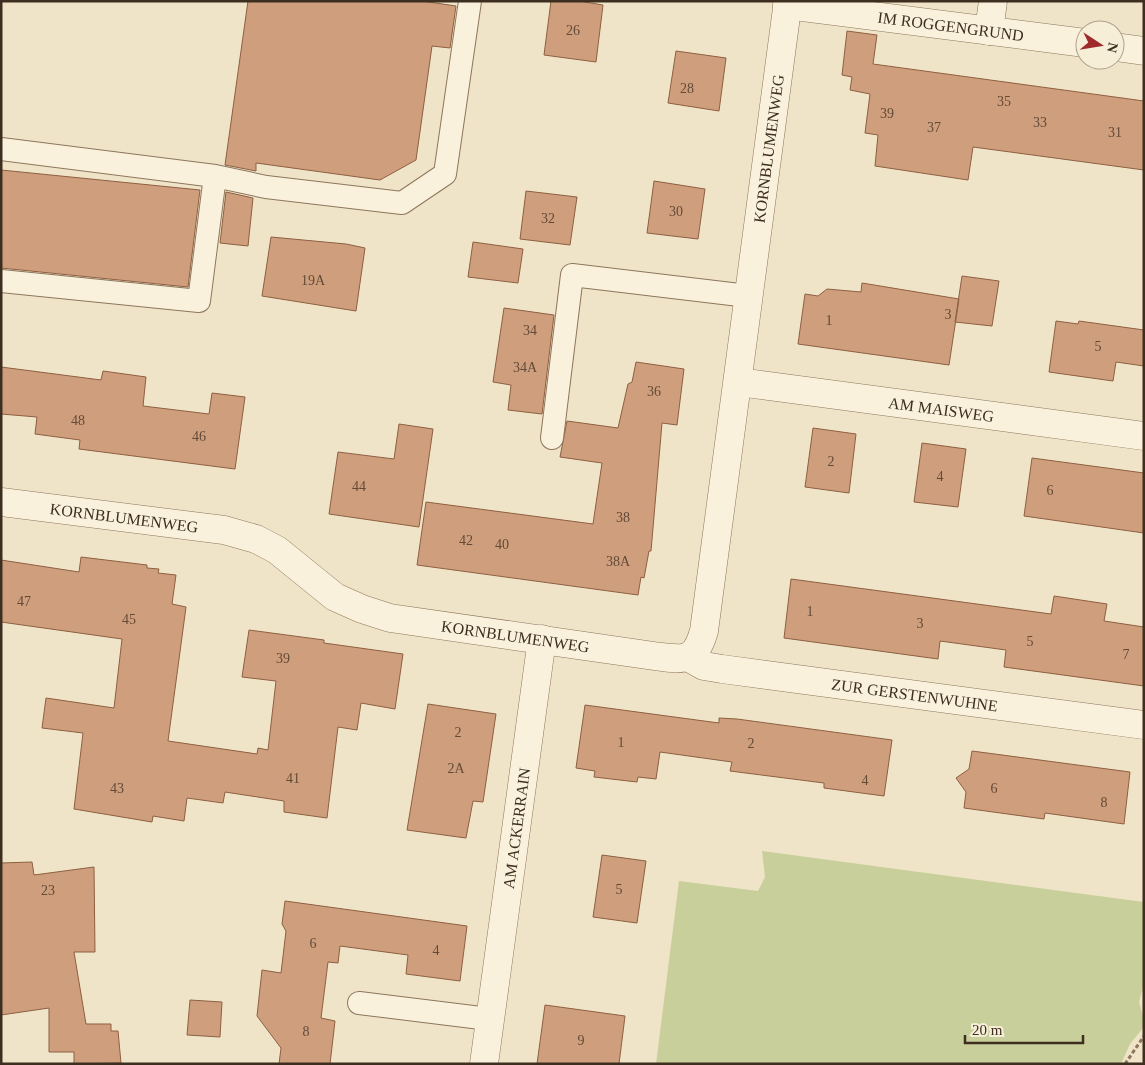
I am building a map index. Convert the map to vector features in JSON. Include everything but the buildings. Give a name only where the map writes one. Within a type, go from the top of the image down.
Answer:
[{"type":"street","points":[[989,31],[993,1]]},
{"type":"street","name":"IM ROGGENGRUND","points":[[787,3],[1075,42]]},
{"type":"street","name":"KORNBLUMENWEG","points":[[1,502],[224,530],[256,539],[278,550],[335,597],[362,610],[390,618],[673,658],[688,657],[700,647],[704,631],[787,3]]},
{"type":"street","points":[[1125,48],[1144,51]]},
{"type":"street","name":"AM MAISWEG","points":[[738,382],[1144,436]]},
{"type":"street","name":"AM ACKERRAIN","points":[[484,1064],[542,640]]},
{"type":"street","name":"ZUR GERSTENWUHNE","points":[[688,657],[704,666],[722,670],[1144,725]]},
{"type":"lane","points":[[1,149],[215,176],[266,187],[402,203],[445,174],[470,1]]},
{"type":"lane","points":[[1,282],[199,301],[215,176]]},
{"type":"lane","points":[[552,438],[572,275],[748,296]]},
{"type":"lane","points":[[359,1003],[490,1018]]},
{"type":"path","points":[[1125,1064],[1144,1036]]},
{"type":"green space","points":[[762,851],[1144,902],[1144,984],[1139,1002],[1144,1019],[1143,1028],[1130,1044],[1121,1064],[656,1064],[679,881],[758,891],[765,877]]}]
